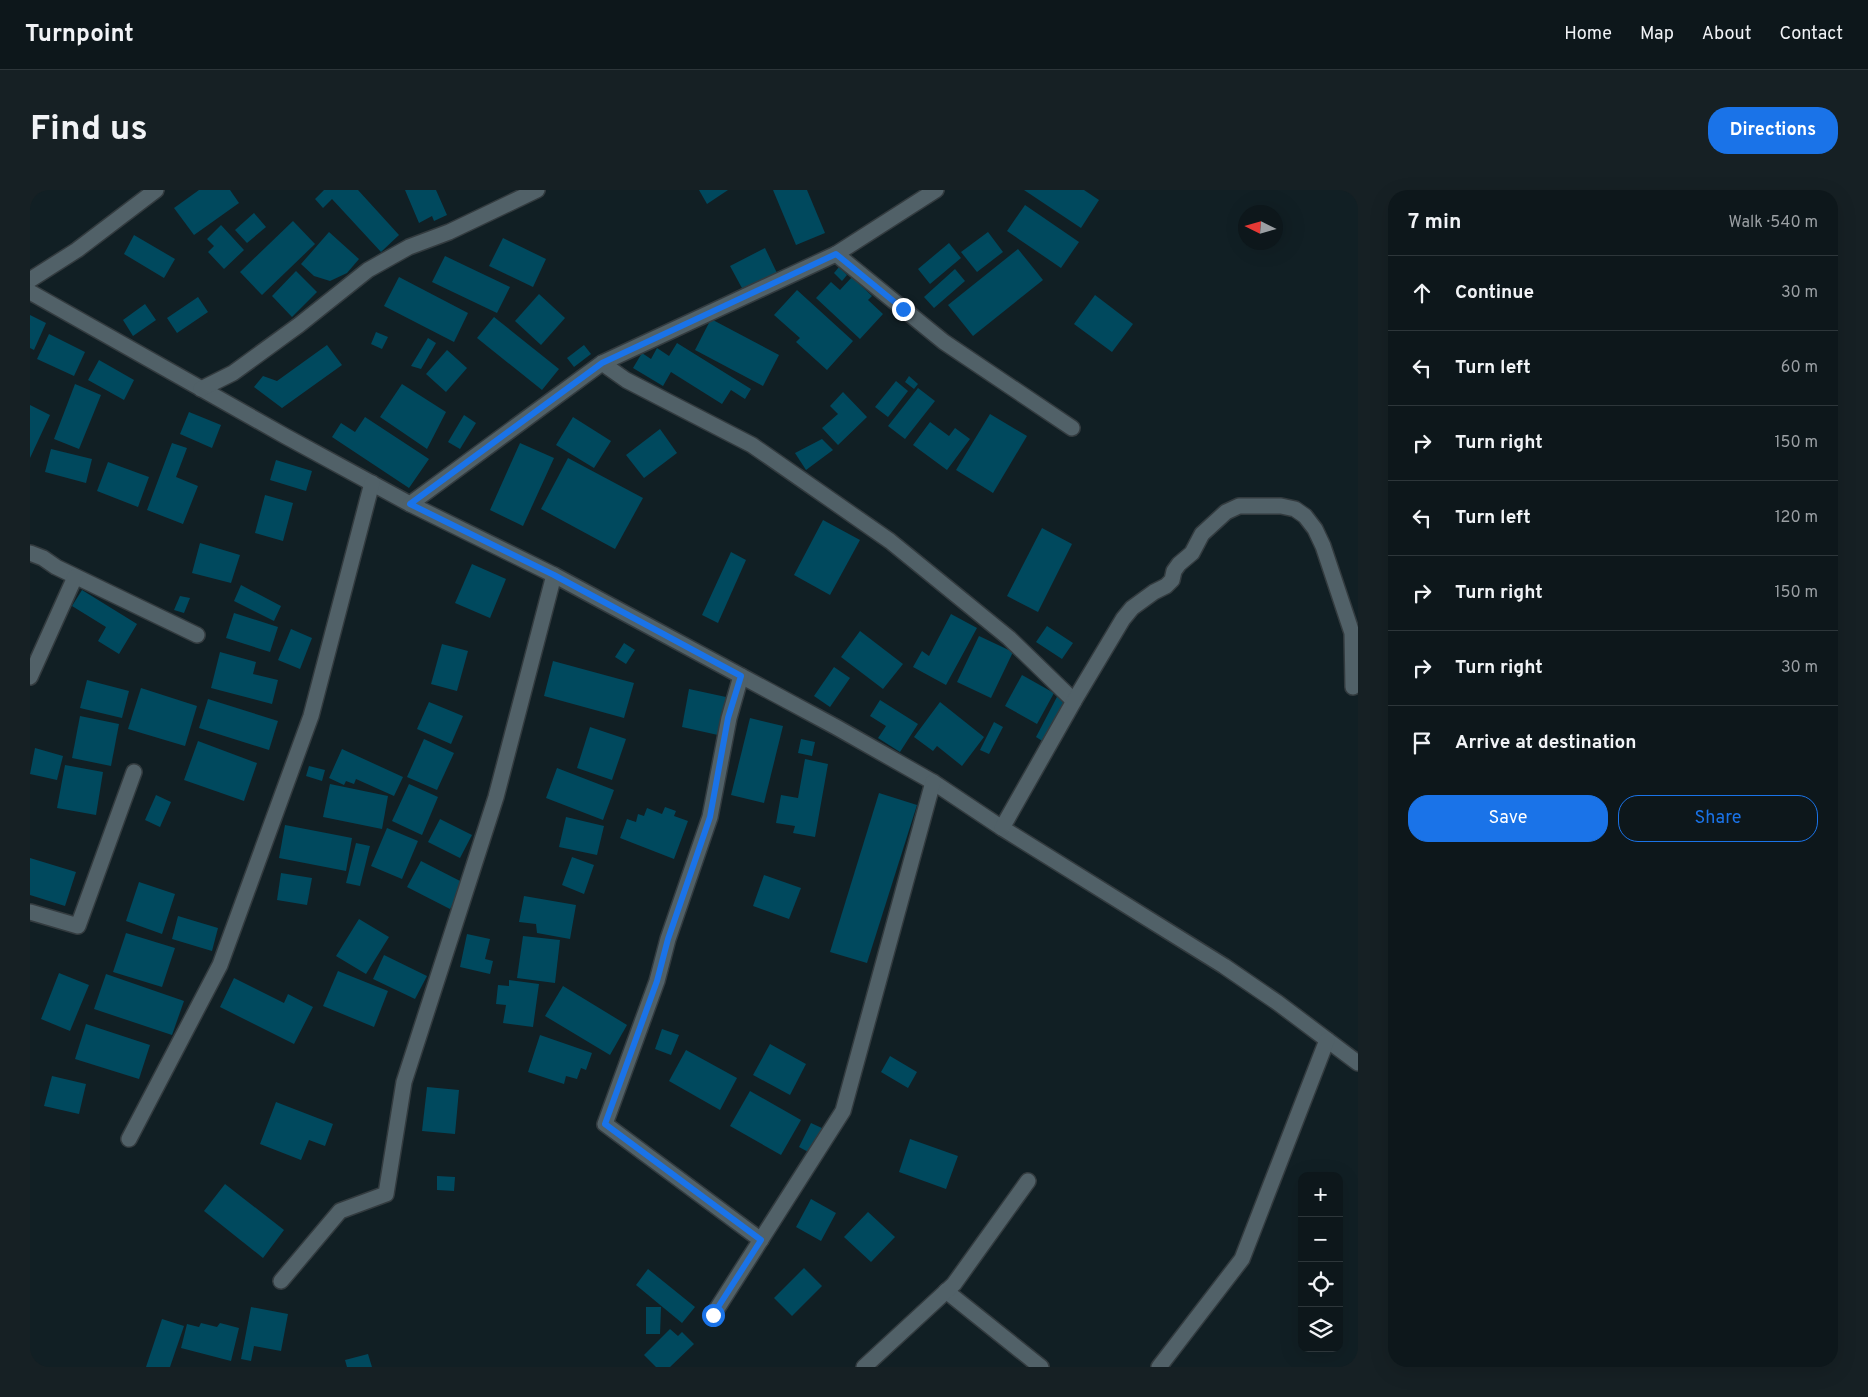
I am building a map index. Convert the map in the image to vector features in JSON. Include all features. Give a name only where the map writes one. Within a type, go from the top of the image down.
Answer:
[{"type":"street","points":[[30,280],[77,250],[156,190]]},
{"type":"street","points":[[200,389],[233,373],[299,325],[368,270],[409,247],[449,232],[537,190]]},
{"type":"street","points":[[410,504],[602,363],[836,254],[936,190]]},
{"type":"street","points":[[836,254],[944,342],[1072,428]]},
{"type":"street","points":[[30,292],[200,389],[410,504],[554,575],[836,726],[933,782],[1002,828],[1224,966],[1358,1063]]},
{"type":"street","points":[[602,363],[626,380],[752,446],[890,541],[1009,638],[1074,701]]},
{"type":"street","points":[[129,1139],[220,965],[311,716],[372,483]]},
{"type":"street","points":[[1002,828],[1074,701],[1123,620],[1132,608],[1172,580],[1174,571],[1192,553],[1202,534],[1226,512],[1239,506],[1281,506],[1295,509],[1306,516],[1315,529],[1323,546],[1352,633],[1353,687]]},
{"type":"street","points":[[30,553],[43,558],[75,577],[197,635]]},
{"type":"street","points":[[281,1281],[340,1211],[386,1194],[404,1082],[496,797],[554,575]]},
{"type":"street","points":[[30,678],[75,577]]},
{"type":"street","points":[[741,676],[728,718],[710,817],[668,939],[657,981],[605,1124],[761,1240]]},
{"type":"street","points":[[30,912],[78,926],[134,772]]},
{"type":"street","points":[[713,1315],[843,1111],[933,782]]},
{"type":"street","points":[[1159,1367],[1242,1258],[1328,1040]]},
{"type":"street","points":[[864,1367],[954,1284],[1028,1181]]},
{"type":"street","points":[[946,1292],[1041,1367]]},
{"type":"building","points":[[199,190],[230,190],[239,203],[194,235],[174,208]]},
{"type":"building","points":[[324,190],[358,190],[399,235],[381,252],[332,199],[323,208],[315,199]]},
{"type":"building","points":[[405,190],[436,190],[447,215],[434,221],[432,216],[419,223]]},
{"type":"building","points":[[699,190],[728,190],[707,204]]},
{"type":"building","points":[[773,190],[807,190],[825,233],[796,245]]},
{"type":"building","points":[[1024,190],[1084,190],[1099,200],[1081,228]]},
{"type":"building","points":[[1025,205],[1079,242],[1061,268],[1007,231]]},
{"type":"building","points":[[254,213],[266,227],[247,243],[235,230]]},
{"type":"building","points":[[293,221],[315,244],[262,295],[240,272]]},
{"type":"building","points":[[221,225],[244,250],[224,269],[208,252],[214,246],[207,239]]},
{"type":"building","points":[[329,232],[359,259],[347,273],[330,281],[314,276],[301,264]]},
{"type":"building","points":[[988,232],[1003,252],[977,272],[961,252]]},
{"type":"building","points":[[134,235],[175,259],[164,278],[124,254]]},
{"type":"building","points":[[503,238],[546,259],[533,287],[489,266]]},
{"type":"building","points":[[949,243],[961,258],[930,284],[918,269]]},
{"type":"building","points":[[765,248],[777,273],[743,290],[730,266]]},
{"type":"building","points":[[1018,249],[1043,280],[973,336],[948,305]]},
{"type":"building","points":[[445,256],[510,287],[497,313],[432,282]]},
{"type":"building","points":[[839,267],[847,275],[842,281],[834,273]]},
{"type":"building","points":[[955,269],[965,281],[934,308],[924,297]]},
{"type":"building","points":[[296,271],[317,292],[292,317],[272,296]]},
{"type":"building","points":[[399,277],[468,313],[454,342],[384,306]]},
{"type":"building","points":[[852,277],[872,296],[868,300],[883,314],[860,339],[816,298],[831,282],[840,290]]},
{"type":"building","points":[[797,290],[853,341],[827,370],[796,342],[800,338],[774,315]]},
{"type":"building","points":[[539,294],[565,318],[541,345],[515,321]]},
{"type":"building","points":[[1095,295],[1133,324],[1112,352],[1074,324]]},
{"type":"building","points":[[198,297],[208,312],[177,333],[167,318]]},
{"type":"building","points":[[145,304],[156,320],[133,336],[123,320]]},
{"type":"building","points":[[30,315],[46,323],[34,350],[30,348]]},
{"type":"building","points":[[494,317],[559,369],[542,390],[477,338]]},
{"type":"building","points":[[711,319],[779,355],[763,386],[695,350]]},
{"type":"building","points":[[376,332],[388,337],[382,349],[371,344]]},
{"type":"building","points":[[49,334],[85,352],[74,376],[37,359]]},
{"type":"building","points":[[428,338],[436,343],[421,369],[411,366]]},
{"type":"building","points":[[677,343],[751,389],[745,399],[731,390],[722,404],[671,372],[663,386],[633,368],[642,353],[651,359],[657,348],[669,356]]},
{"type":"building","points":[[327,345],[342,365],[282,408],[254,387],[263,376],[277,381]]},
{"type":"building","points":[[584,345],[591,354],[574,367],[567,358]]},
{"type":"building","points":[[447,350],[467,368],[446,392],[426,374]]},
{"type":"building","points":[[99,360],[134,380],[124,400],[88,380]]},
{"type":"building","points":[[909,376],[918,384],[914,389],[905,382]]},
{"type":"building","points":[[896,381],[908,391],[888,417],[875,407]]},
{"type":"building","points":[[75,384],[101,395],[79,449],[54,439]]},
{"type":"building","points":[[402,384],[446,412],[427,449],[380,417]]},
{"type":"building","points":[[918,388],[935,401],[905,439],[888,426]]},
{"type":"building","points":[[843,392],[867,417],[838,445],[822,428],[838,414],[830,406]]},
{"type":"building","points":[[30,405],[50,415],[30,458]]},
{"type":"building","points":[[189,412],[221,425],[212,448],[180,434]]},
{"type":"building","points":[[990,414],[1027,436],[993,493],[956,470]]},
{"type":"building","points":[[464,415],[476,423],[460,449],[448,442]]},
{"type":"building","points":[[365,417],[429,459],[409,488],[332,437],[341,423],[355,432]]},
{"type":"building","points":[[573,417],[611,441],[594,468],[556,445]]},
{"type":"building","points":[[930,422],[949,436],[955,428],[970,439],[947,470],[913,445]]},
{"type":"building","points":[[660,429],[677,453],[644,478],[626,455]]},
{"type":"building","points":[[822,439],[833,450],[806,470],[795,453]]},
{"type":"building","points":[[172,443],[187,448],[176,477],[198,486],[183,524],[147,510]]},
{"type":"building","points":[[520,443],[554,458],[523,526],[490,510]]},
{"type":"building","points":[[51,449],[92,459],[86,483],[45,472]]},
{"type":"building","points":[[568,458],[643,498],[615,549],[541,509]]},
{"type":"building","points":[[276,460],[312,471],[306,491],[270,480]]},
{"type":"building","points":[[108,462],[149,477],[138,507],[97,491]]},
{"type":"building","points":[[265,495],[293,503],[283,541],[255,533]]},
{"type":"building","points":[[823,520],[860,540],[830,595],[794,575]]},
{"type":"building","points":[[1042,528],[1072,544],[1038,612],[1007,596]]},
{"type":"building","points":[[200,543],[240,555],[231,583],[192,573]]},
{"type":"building","points":[[731,552],[746,560],[718,623],[702,615]]},
{"type":"building","points":[[472,564],[506,579],[490,618],[455,603]]},
{"type":"building","points":[[241,585],[281,606],[274,621],[234,601]]},
{"type":"building","points":[[82,590],[137,624],[119,654],[98,641],[106,627],[72,606]]},
{"type":"building","points":[[180,596],[190,598],[184,613],[174,610]]},
{"type":"building","points":[[234,613],[278,627],[270,652],[226,638]]},
{"type":"building","points":[[951,614],[977,628],[946,685],[913,667],[922,651],[929,656]]},
{"type":"building","points":[[1047,626],[1073,643],[1062,659],[1036,642]]},
{"type":"building","points":[[291,629],[312,638],[300,669],[278,660]]},
{"type":"building","points":[[860,631],[903,664],[883,689],[841,657]]},
{"type":"building","points":[[979,636],[1013,652],[991,698],[957,682]]},
{"type":"building","points":[[624,643],[635,650],[626,664],[615,657]]},
{"type":"building","points":[[442,644],[468,651],[457,691],[431,684]]},
{"type":"building","points":[[220,652],[256,662],[253,674],[278,680],[272,704],[211,688]]},
{"type":"building","points":[[553,661],[634,683],[624,718],[544,696]]},
{"type":"building","points":[[834,667],[850,678],[830,707],[814,696]]},
{"type":"building","points":[[1022,675],[1054,693],[1037,724],[1005,706]]},
{"type":"building","points":[[87,680],[129,691],[122,718],[80,708]]},
{"type":"building","points":[[141,688],[197,706],[185,746],[128,729]]},
{"type":"building","points":[[689,689],[726,697],[718,735],[682,727]]},
{"type":"building","points":[[1059,693],[1067,698],[1044,742],[1036,737]]},
{"type":"building","points":[[208,699],[278,721],[269,750],[199,728]]},
{"type":"building","points":[[880,700],[918,724],[900,752],[878,738],[886,726],[870,716]]},
{"type":"building","points":[[429,702],[463,716],[451,744],[417,729]]},
{"type":"building","points":[[940,702],[984,737],[962,766],[937,746],[933,751],[914,737]]},
{"type":"building","points":[[80,716],[119,724],[111,766],[72,758]]},
{"type":"building","points":[[750,718],[783,726],[764,803],[731,795]]},
{"type":"building","points":[[994,722],[1003,727],[989,754],[980,750]]},
{"type":"building","points":[[590,727],[626,739],[612,780],[577,768]]},
{"type":"building","points":[[424,739],[454,753],[437,790],[407,777]]},
{"type":"building","points":[[801,739],[815,742],[812,756],[798,753]]},
{"type":"building","points":[[198,741],[257,763],[244,801],[184,780]]},
{"type":"building","points":[[35,748],[63,756],[57,780],[30,774]]},
{"type":"building","points":[[342,749],[403,777],[394,796],[356,779],[354,784],[346,781],[344,785],[329,778]]},
{"type":"building","points":[[805,759],[828,764],[815,837],[793,833],[795,826],[776,823],[781,795],[798,798]]},
{"type":"building","points":[[65,765],[103,772],[96,815],[57,808]]},
{"type":"building","points":[[309,766],[325,770],[322,781],[306,776]]},
{"type":"building","points":[[557,768],[614,790],[603,820],[546,798]]},
{"type":"building","points":[[330,784],[388,796],[382,829],[323,817]]},
{"type":"building","points":[[409,784],[438,797],[422,835],[392,821]]},
{"type":"building","points":[[879,793],[917,805],[867,963],[830,952]]},
{"type":"building","points":[[156,795],[171,802],[160,827],[145,820]]},
{"type":"building","points":[[665,807],[676,811],[674,816],[688,821],[674,859],[620,838],[627,819],[636,822],[638,814],[644,816],[647,808],[662,814]]},
{"type":"building","points":[[566,817],[604,826],[597,855],[559,847]]},
{"type":"building","points":[[440,819],[472,835],[460,858],[428,842]]},
{"type":"building","points":[[285,825],[352,838],[346,871],[279,858]]},
{"type":"building","points":[[387,828],[418,841],[402,879],[371,866]]},
{"type":"building","points":[[356,843],[370,846],[360,886],[346,883]]},
{"type":"building","points":[[572,857],[594,865],[584,894],[562,885]]},
{"type":"building","points":[[30,858],[76,872],[65,906],[30,895]]},
{"type":"building","points":[[421,861],[464,883],[450,909],[407,887]]},
{"type":"building","points":[[281,873],[312,878],[307,905],[277,900]]},
{"type":"building","points":[[764,875],[801,888],[789,919],[753,906]]},
{"type":"building","points":[[139,882],[175,894],[162,934],[126,921]]},
{"type":"building","points":[[524,896],[576,905],[570,939],[537,933],[536,924],[519,922]]},
{"type":"building","points":[[178,916],[218,928],[212,951],[172,939]]},
{"type":"building","points":[[359,919],[389,937],[366,974],[336,956]]},
{"type":"building","points":[[126,933],[175,948],[162,987],[113,972]]},
{"type":"building","points":[[467,934],[490,939],[485,959],[493,961],[490,974],[460,967]]},
{"type":"building","points":[[523,936],[560,940],[555,983],[517,978]]},
{"type":"building","points":[[384,955],[427,976],[415,999],[373,979]]},
{"type":"building","points":[[338,971],[388,991],[374,1027],[323,1006]]},
{"type":"building","points":[[59,973],[89,985],[70,1031],[41,1019]]},
{"type":"building","points":[[106,974],[184,1001],[172,1035],[94,1009]]},
{"type":"building","points":[[234,978],[284,1003],[288,994],[313,1007],[294,1044],[220,1007]]},
{"type":"building","points":[[509,980],[539,984],[533,1027],[503,1023],[506,1005],[496,1004],[498,985],[509,986]]},
{"type":"building","points":[[563,986],[627,1025],[610,1055],[545,1016]]},
{"type":"building","points":[[86,1024],[150,1045],[139,1079],[75,1059]]},
{"type":"building","points":[[662,1029],[679,1035],[671,1055],[655,1049]]},
{"type":"building","points":[[540,1035],[592,1053],[586,1070],[581,1068],[577,1079],[566,1076],[564,1084],[528,1072]]},
{"type":"building","points":[[770,1044],[806,1064],[790,1095],[753,1075]]},
{"type":"building","points":[[686,1050],[737,1078],[720,1110],[669,1081]]},
{"type":"building","points":[[890,1056],[917,1072],[908,1088],[881,1072]]},
{"type":"building","points":[[52,1076],[86,1084],[79,1114],[44,1106]]},
{"type":"building","points":[[427,1087],[459,1090],[455,1134],[422,1131]]},
{"type":"building","points":[[750,1091],[801,1120],[781,1155],[730,1126]]},
{"type":"building","points":[[276,1102],[333,1124],[325,1146],[309,1140],[301,1160],[260,1144]]},
{"type":"building","points":[[811,1123],[824,1129],[812,1154],[799,1147]]},
{"type":"building","points":[[910,1139],[958,1156],[946,1189],[899,1172]]},
{"type":"building","points":[[437,1176],[455,1177],[454,1191],[437,1190]]},
{"type":"building","points":[[225,1184],[284,1230],[263,1258],[204,1211]]},
{"type":"building","points":[[811,1199],[836,1213],[821,1241],[796,1227]]},
{"type":"building","points":[[868,1212],[895,1237],[871,1262],[844,1237]]},
{"type":"building","points":[[804,1268],[822,1286],[792,1316],[774,1298]]},
{"type":"building","points":[[648,1269],[695,1307],[682,1323],[636,1285]]},
{"type":"building","points":[[251,1307],[288,1314],[281,1351],[254,1346],[251,1361],[241,1359]]},
{"type":"building","points":[[646,1307],[661,1307],[660,1334],[646,1334]]},
{"type":"building","points":[[162,1319],[184,1326],[170,1367],[146,1367]]},
{"type":"building","points":[[201,1323],[217,1327],[220,1323],[239,1328],[231,1361],[181,1348],[187,1324],[199,1327]]},
{"type":"building","points":[[670,1329],[678,1336],[682,1332],[694,1344],[670,1367],[656,1367],[644,1355]]},
{"type":"building","points":[[368,1354],[372,1367],[347,1367],[345,1360]]},
{"type":"route","points":[[713,1315],[761,1240],[605,1124],[657,981],[668,939],[710,817],[728,718],[741,676],[554,575],[410,504],[602,363],[836,254],[903,309]]}]
